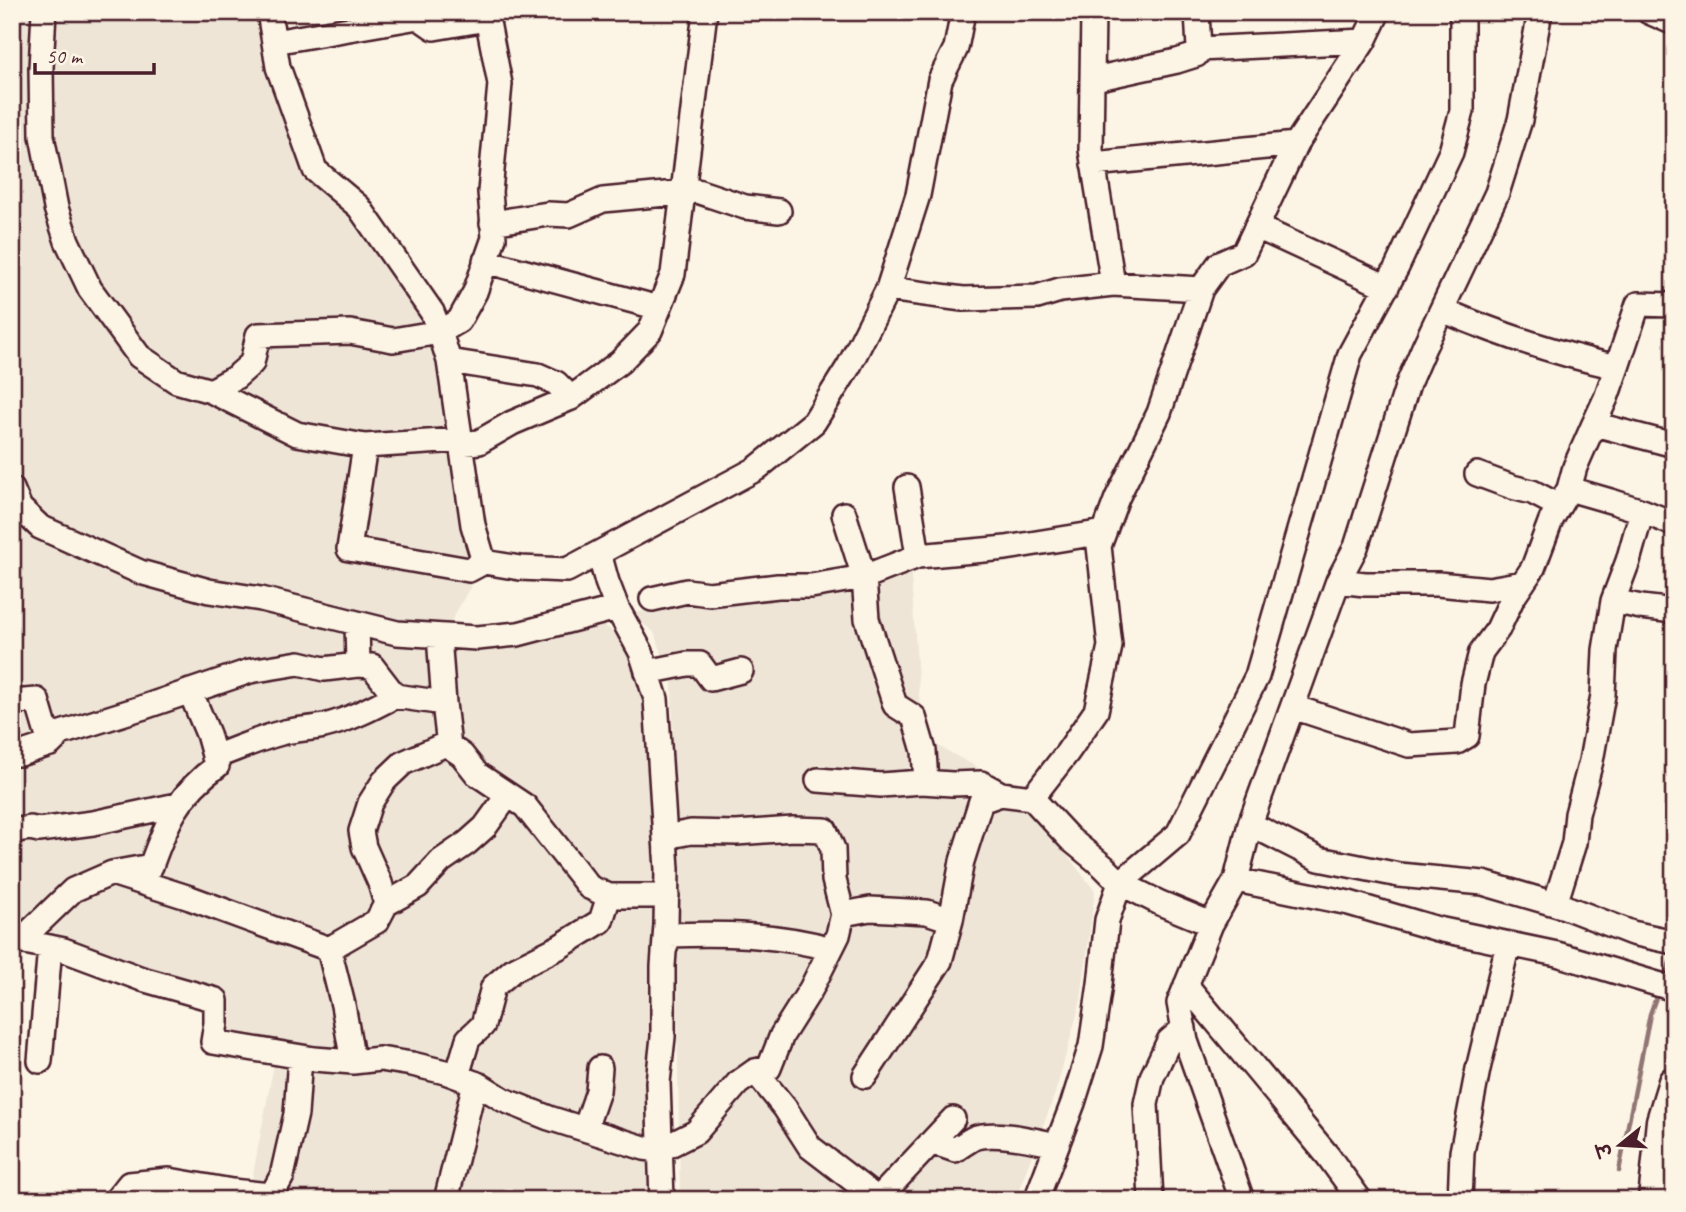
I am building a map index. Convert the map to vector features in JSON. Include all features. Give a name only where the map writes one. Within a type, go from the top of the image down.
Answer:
[{"type":"main road","points":[[1654,1200],[1662,1121],[1674,1082]]},
{"type":"street","points":[[44,12],[42,136],[56,208],[67,241],[90,289],[139,356],[176,381],[211,391],[297,434],[365,446],[459,440],[460,444]]},
{"type":"street","points":[[269,12],[278,67],[316,170],[359,207],[432,312],[440,332],[449,360],[473,525],[484,562]]},
{"type":"street","points":[[460,444],[479,442],[512,423],[570,398],[620,362],[650,331],[673,274],[705,12]]},
{"type":"street","points":[[365,446],[349,549],[469,570],[484,562],[520,568],[567,570],[756,469],[814,422],[849,366],[888,289],[918,195],[940,80],[956,48],[963,12]]},
{"type":"street","points":[[1093,12],[1091,150],[1113,284]]},
{"type":"street","points":[[1092,81],[1196,55],[1199,49],[1197,12]]},
{"type":"street","points":[[1032,799],[1096,711],[1110,646],[1099,546],[1117,498],[1159,413],[1201,289],[1219,264],[1244,253],[1296,144],[1364,41],[1378,12]]},
{"type":"street","points":[[1036,1200],[1091,1046],[1107,920],[1120,883],[1178,834],[1257,676],[1350,354],[1387,287],[1451,152],[1462,111],[1462,12]]},
{"type":"street","points":[[1242,1200],[1186,1041],[1179,1003],[1211,924],[1236,880],[1250,824],[1338,581],[1356,547],[1408,384],[1497,194],[1520,120],[1540,12]]},
{"type":"street","points":[[1649,12],[1674,23]]},
{"type":"street","points":[[211,391],[236,377],[252,363],[258,335],[350,332],[393,340],[440,332],[459,321],[475,292],[494,238],[490,192],[500,84],[486,16],[434,28],[418,17],[274,41]]},
{"type":"street","points":[[1199,49],[1364,41]]},
{"type":"street","points":[[1093,164],[1296,144]]},
{"type":"street","points":[[492,223],[548,214],[569,215],[603,200],[697,191],[745,207],[779,211]]},
{"type":"street","points":[[1257,227],[1387,287]]},
{"type":"street","points":[[485,261],[659,308]]},
{"type":"street","points":[[888,289],[963,299],[1037,297],[1059,290],[1113,284],[1201,289]]},
{"type":"street","points":[[1293,707],[1409,746],[1457,741],[1467,736],[1480,652],[1498,629],[1513,598],[1533,568],[1551,520],[1564,498],[1606,398],[1638,304],[1674,305]]},
{"type":"street","points":[[1442,310],[1496,333],[1572,358],[1617,367]]},
{"type":"street","points":[[449,360],[538,374],[556,383],[570,398]]},
{"type":"street","points":[[1594,424],[1674,445]]},
{"type":"street","points":[[1477,474],[1512,488],[1531,492],[1614,502],[1674,524]]},
{"type":"street","points":[[907,486],[918,556]]},
{"type":"street","points":[[12,489],[20,508],[20,518],[140,572],[209,591],[261,599],[397,633],[477,638],[518,634],[617,608]]},
{"type":"street","points":[[1555,904],[1574,843],[1577,814],[1591,761],[1603,695],[1605,650],[1613,601],[1642,512]]},
{"type":"street","points":[[844,514],[864,577],[867,619],[895,705],[914,717],[924,751],[926,782]]},
{"type":"street","points":[[652,599],[688,591],[709,594],[778,586],[811,586],[864,577],[918,556],[1006,548],[1104,532]]},
{"type":"street","points":[[599,553],[617,608],[640,652],[656,699],[667,896],[663,1037],[658,1082],[662,1200]]},
{"type":"street","points":[[1338,581],[1365,584],[1438,584],[1489,589],[1523,583]]},
{"type":"street","points":[[1613,601],[1674,611]]},
{"type":"street","points":[[357,623],[358,665]]},
{"type":"street","points":[[439,636],[449,746]]},
{"type":"street","points":[[12,754],[50,744],[61,733],[250,671],[299,663],[324,669],[372,666],[395,696]]},
{"type":"street","points":[[647,672],[700,664],[710,680],[741,671]]},
{"type":"street","points":[[16,942],[73,890],[112,873],[151,866],[164,830],[177,805],[204,775],[217,766],[208,734],[190,691]]},
{"type":"street","points":[[214,757],[275,734],[325,725],[359,714],[395,696],[444,703]]},
{"type":"street","points":[[12,697],[13,702],[37,700],[50,744]]},
{"type":"street","points":[[386,904],[361,831],[370,803],[384,781],[403,763],[446,744],[462,755],[477,774],[524,806],[589,887],[609,896],[667,896]]},
{"type":"street","points":[[818,780],[881,785],[981,783],[1001,794],[1032,799],[1070,839],[1120,883],[1211,924]]},
{"type":"street","points":[[865,1076],[940,961],[962,860],[981,802],[1001,794]]},
{"type":"street","points":[[329,949],[377,921],[386,904],[418,886],[442,861],[485,827],[508,795]]},
{"type":"street","points":[[12,831],[93,823],[177,805]]},
{"type":"street","points":[[1250,824],[1319,859],[1399,875],[1483,883],[1555,904],[1632,933],[1674,942]]},
{"type":"street","points":[[16,942],[64,950],[142,979],[216,1000],[213,1042],[314,1059],[353,1062],[380,1059],[412,1063],[466,1080],[504,1100],[585,1129],[644,1148],[660,1150],[696,1132],[738,1083],[755,1071],[769,1068],[782,1035],[811,989],[838,935],[843,915],[834,880],[833,849],[825,830],[691,832],[665,837]]},
{"type":"street","points":[[112,873],[190,898],[329,949]]},
{"type":"street","points":[[1236,880],[1349,903],[1438,929],[1557,954],[1674,989]]},
{"type":"street","points":[[446,1200],[466,1080],[468,1039],[483,1025],[494,987],[513,970],[559,947],[601,921],[609,896]]},
{"type":"street","points":[[843,915],[870,909],[927,912],[951,920]]},
{"type":"street","points":[[665,948],[669,935],[693,934],[771,938],[806,942],[831,949]]},
{"type":"street","points":[[1460,1200],[1462,1153],[1478,1069],[1508,944]]},
{"type":"street","points":[[40,1061],[50,947]]},
{"type":"street","points":[[329,949],[353,1062]]},
{"type":"street","points":[[1186,985],[1328,1156],[1360,1200]]},
{"type":"street","points":[[1151,1200],[1146,1104],[1152,1077],[1169,1041],[1184,1028]]},
{"type":"street","points":[[116,1200],[129,1184],[169,1181],[270,1197],[282,1176],[296,1114],[300,1056]]},
{"type":"street","points":[[585,1129],[598,1091],[600,1068]]},
{"type":"street","points":[[755,1071],[785,1108],[810,1147],[879,1199],[953,1119]]},
{"type":"street","points":[[932,1142],[955,1150],[976,1137],[1000,1135],[1057,1145]]},
{"type":"shaded area","points":[[12,12],[271,12],[302,133],[432,312],[484,562],[443,636],[587,613],[641,652],[663,804],[671,1156],[669,1200],[248,1200],[277,1048],[213,1042],[216,1000],[12,941]]},
{"type":"shaded area","points":[[910,561],[922,737],[1015,788],[1095,891],[1081,1000],[1055,1094],[1015,1200],[680,1200],[672,681],[654,632],[629,614]]},
{"type":"waterway","points":[[1664,978],[1674,952]]},
{"type":"waterway","points":[[1619,1171],[1650,1014],[1658,992]]}]
